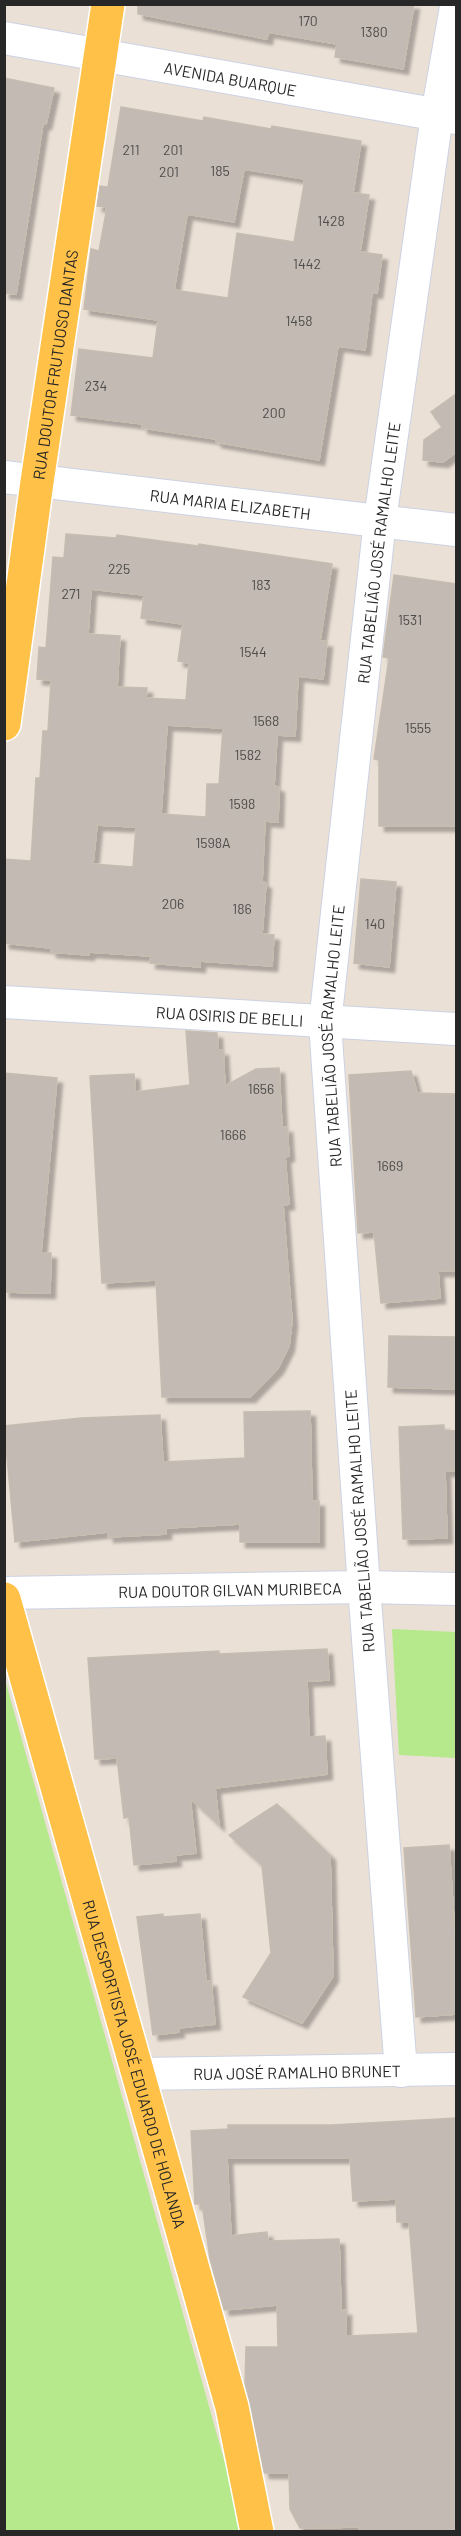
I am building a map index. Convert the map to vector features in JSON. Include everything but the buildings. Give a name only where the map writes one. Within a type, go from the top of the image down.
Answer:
[{"type":"main road","name":"RUA DOUTOR FRUTUOSO DANTAS","points":[[4,724],[37,482],[108,4]]},
{"type":"main road","name":"RUA DESPORTISTA JOSÉ EDUARDO DE HOLANDA","points":[[4,1599],[232,2407],[257,2532]]},
{"type":"street","name":"RUA TABELIÃO JOSÉ RAMALHO LEITE","points":[[401,2071],[364,1587],[325,1023],[380,520],[447,117],[456,7]]},
{"type":"street","name":"AVENIDA BUARQUE","points":[[4,38],[447,117]]},
{"type":"street","name":"RUA MARIA ELIZABETH","points":[[4,477],[456,530]]},
{"type":"street","name":"RUA OSIRIS DE BELLI","points":[[4,1002],[325,1023],[456,1029]]},
{"type":"street","name":"RUA DOUTOR GILVAN MURIBECA","points":[[4,1593],[364,1587],[456,1588]]},
{"type":"street","name":"RUA JOSÉ RAMALHO BRUNET","points":[[137,2074],[456,2069]]},
{"type":"green space","points":[[392,1629],[456,1632],[456,1758],[399,1755]]},
{"type":"green space","points":[[4,1676],[244,2531],[5,2531]]}]
